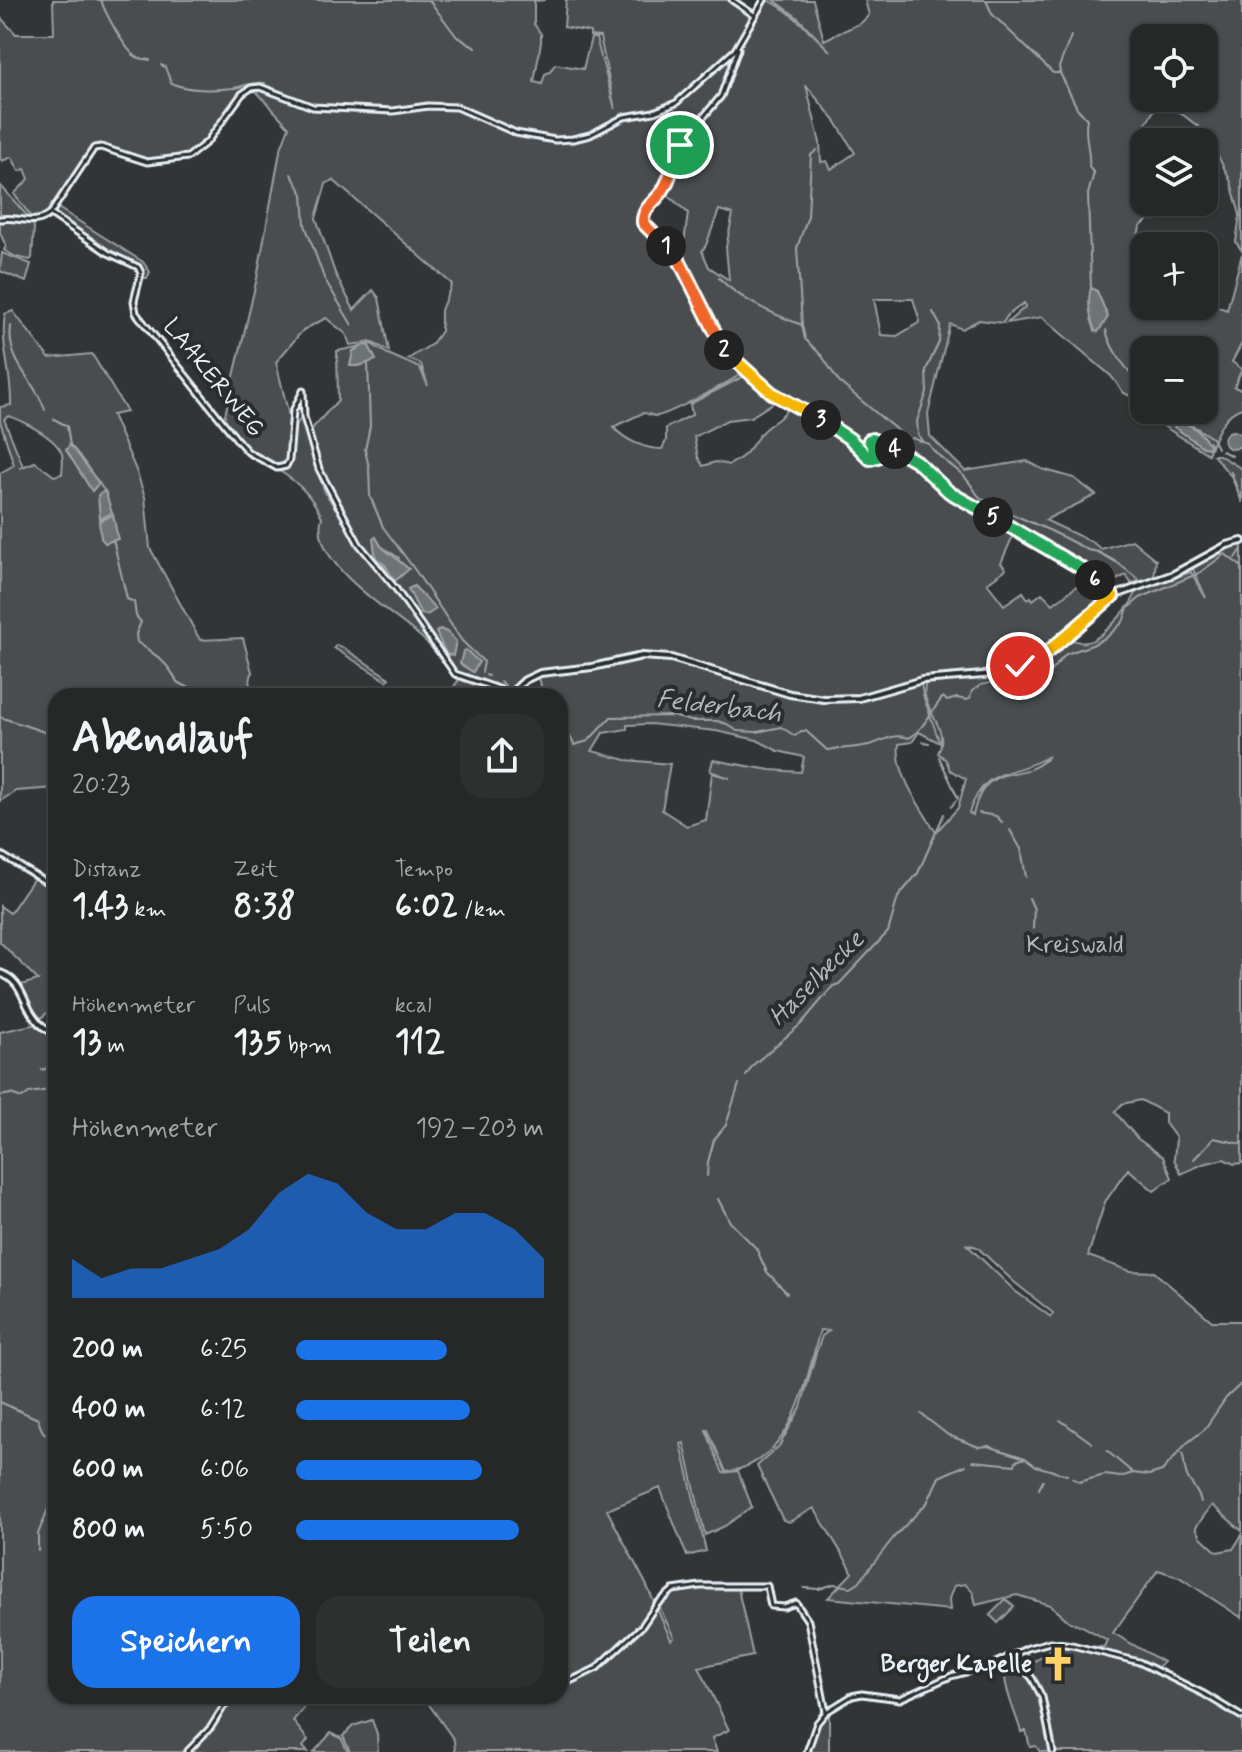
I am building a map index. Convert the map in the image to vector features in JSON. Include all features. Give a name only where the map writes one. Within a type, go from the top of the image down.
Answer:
[{"type":"street","points":[[732,0],[754,15]]},
{"type":"street","points":[[764,0],[739,44],[721,96],[680,145],[665,187],[645,211],[643,223],[679,260],[725,352],[772,393],[850,439],[870,459],[878,457],[870,445],[869,440],[872,439],[916,461],[949,492],[1084,570],[1113,596]]},
{"type":"street","points":[[0,219],[11,217],[35,223],[50,214],[91,150],[101,147],[147,162],[188,157],[207,142],[242,94],[251,88],[268,88],[313,107],[393,111],[428,106],[457,107],[516,133],[555,140],[573,139],[590,135],[624,117],[654,112],[676,103],[739,44]]},
{"type":"street","name":"LAAKERWEG","points":[[50,214],[108,253],[138,267],[141,273],[134,301],[136,313],[248,452],[277,468],[286,466],[293,411],[303,391],[304,417],[319,469],[359,544],[396,589],[455,674],[493,688]]},
{"type":"street","points":[[516,688],[540,673],[650,656],[692,663],[790,694],[824,699],[859,698],[922,680],[977,678],[1029,663],[1044,655],[1113,596],[1174,574],[1227,545],[1242,541]]},
{"type":"street","points":[[0,854],[48,883]]},
{"type":"street","points":[[0,973],[15,981],[33,1016],[48,1028]]},
{"type":"street","points":[[568,1682],[599,1666],[642,1626],[657,1604],[673,1590],[700,1586],[767,1586],[771,1606],[784,1607],[796,1603],[808,1621],[826,1712]]},
{"type":"street","points":[[807,1752],[812,1732],[826,1712],[852,1696],[862,1694],[885,1699],[913,1696],[951,1676],[989,1666],[1050,1642],[1133,1660],[1204,1694],[1242,1717]]},
{"type":"street","points":[[1011,1656],[1032,1678],[1042,1697],[1053,1752]]},
{"type":"street","points":[[187,1752],[227,1704]]},
{"type":"green space","points":[[53,0],[545,0],[534,1],[534,24],[541,34],[541,42],[534,82],[542,84],[545,74],[555,64],[583,69],[591,38],[596,38],[615,109],[600,37],[564,27],[566,0],[728,0],[750,14],[740,37],[705,79],[680,99],[659,107],[674,106],[735,53],[766,0],[791,14],[830,51],[797,17],[774,0],[813,0],[824,40],[861,23],[869,15],[865,0],[1242,0],[1242,251],[1236,242],[1240,215],[1231,182],[1218,156],[1218,128],[1200,128],[1179,112],[1218,112],[1218,24],[1130,24],[1130,112],[1153,112],[1144,128],[1130,128],[1130,216],[1156,216],[1157,220],[1148,220],[1139,232],[1130,232],[1129,278],[1130,320],[1218,320],[1218,307],[1227,310],[1242,254],[1242,343],[1232,362],[1242,369],[1234,387],[1242,390],[1242,408],[1225,420],[1208,454],[1160,424],[1218,424],[1218,336],[1130,336],[1130,396],[1042,317],[1007,323],[1026,306],[1024,303],[1003,323],[979,320],[962,329],[950,324],[928,414],[930,436],[965,471],[1027,461],[1042,469],[1074,478],[1096,495],[1045,520],[1101,549],[1132,540],[1156,560],[1154,578],[1131,583],[1126,575],[1104,586],[1056,552],[962,497],[902,448],[899,451],[945,490],[1015,531],[1001,563],[1006,569],[987,583],[1004,605],[1023,592],[1033,600],[1042,593],[1053,604],[1089,577],[1109,596],[1048,650],[1018,665],[972,675],[918,679],[857,696],[812,696],[790,692],[670,655],[632,655],[589,665],[547,669],[524,678],[512,688],[474,680],[451,669],[422,638],[355,585],[339,568],[327,552],[321,534],[322,517],[318,510],[305,492],[281,472],[289,463],[293,424],[302,418],[325,492],[335,508],[338,506],[319,468],[309,432],[338,400],[337,351],[371,344],[420,368],[428,386],[421,364],[408,359],[432,344],[441,331],[441,310],[452,284],[333,180],[326,184],[316,218],[335,273],[354,310],[373,290],[379,298],[389,351],[371,342],[350,345],[346,334],[326,318],[303,330],[276,362],[290,420],[286,465],[278,467],[246,449],[224,419],[257,278],[280,151],[289,127],[255,90],[243,91],[202,144],[175,160],[158,161],[110,148],[91,148],[49,210],[34,220],[14,194],[29,179],[25,169],[19,171],[12,157],[2,161],[0,158],[0,17],[16,34],[54,34]],"holes":[[[806,85],[836,122],[855,153],[831,169],[827,161],[821,162],[820,143]],[[663,191],[688,213],[684,243],[663,244],[638,224]],[[719,210],[733,214],[726,247],[729,280],[709,267],[702,251]],[[874,299],[913,299],[920,322],[897,336],[881,335]],[[741,367],[772,393],[829,430],[789,406],[782,416],[764,429],[741,457],[729,465],[716,462],[703,466],[694,437],[727,420],[751,417],[779,399],[746,375],[690,404],[692,415],[666,428],[666,441],[662,449],[635,443],[613,427],[643,413],[656,416],[671,411],[742,373]],[[376,538],[381,546],[399,558],[395,580],[376,556]]]},
{"type":"green space","points":[[0,185],[30,219],[0,218]]},
{"type":"green space","points":[[58,208],[143,262],[150,272],[147,278],[143,278],[139,265],[108,252],[57,217],[53,213]]},
{"type":"green space","points":[[11,218],[31,222],[34,227],[30,260],[4,250],[6,246],[0,233],[0,220]]},
{"type":"green space","points":[[2,253],[31,264],[26,282],[0,271]]},
{"type":"green space","points":[[13,311],[49,358],[92,354],[127,412],[112,415],[145,497],[150,548],[200,640],[243,638],[252,672],[249,688],[48,688],[48,789],[16,791],[0,801],[0,473],[14,465],[0,421],[0,407],[11,405],[5,314]],"holes":[[[9,416],[39,431],[59,448],[63,456],[62,474],[54,476],[35,462],[20,468],[23,466],[4,419]]]},
{"type":"green space","points":[[1213,455],[1219,455],[1242,469],[1242,501],[1231,476]]},
{"type":"green space","name":"Kreiswald","points":[[1242,544],[1242,1163],[1234,1164],[1224,1159],[1181,1174],[1174,1159],[1176,1138],[1165,1123],[1165,1113],[1141,1100],[1122,1104],[1115,1112],[1138,1139],[1163,1157],[1172,1178],[1154,1191],[1128,1169],[1105,1202],[1088,1256],[1130,1271],[1154,1272],[1212,1321],[1242,1321],[1242,1531],[1212,1505],[1196,1527],[1201,1537],[1217,1552],[1233,1549],[1242,1535],[1242,1618],[1179,1577],[1158,1570],[1113,1633],[1163,1662],[1156,1669],[1135,1659],[1134,1663],[1204,1696],[1242,1719],[1242,1752],[1040,1752],[1036,1746],[1030,1747],[1026,1731],[1021,1732],[1005,1677],[989,1668],[1011,1658],[1033,1679],[1013,1657],[1024,1652],[1035,1661],[1057,1645],[1104,1647],[1107,1640],[1070,1622],[1050,1605],[1017,1595],[976,1605],[973,1592],[965,1584],[954,1586],[949,1599],[950,1610],[828,1598],[852,1573],[850,1567],[814,1508],[789,1522],[783,1520],[757,1466],[779,1446],[801,1407],[822,1336],[829,1331],[820,1330],[793,1418],[782,1437],[767,1453],[749,1465],[726,1472],[706,1430],[723,1473],[738,1471],[752,1507],[725,1526],[705,1535],[684,1443],[681,1444],[706,1551],[687,1556],[660,1488],[607,1510],[671,1640],[674,1638],[659,1606],[666,1598],[695,1587],[738,1589],[753,1656],[699,1667],[729,1730],[712,1738],[717,1752],[455,1752],[454,1740],[429,1704],[568,1704],[568,688],[541,688],[539,676],[642,659],[664,659],[780,694],[824,702],[865,699],[921,683],[923,695],[940,743],[919,732],[912,742],[899,744],[899,755],[910,790],[936,832],[958,808],[966,779],[950,770],[946,760],[938,753],[941,744],[941,735],[926,700],[926,682],[1001,674],[1034,661],[1067,638],[1090,641],[1119,618],[1136,591],[1191,572],[1206,598],[1192,567],[1227,547]],"holes":[[[650,724],[716,731],[757,740],[778,751],[804,757],[801,772],[713,760],[710,771],[730,778],[712,773],[706,820],[687,826],[662,810],[670,764],[626,760],[592,751],[603,733],[627,729],[627,725]],[[1049,756],[1028,770],[996,778],[979,797],[973,815],[969,813],[976,797],[992,779]],[[966,1244],[977,1247],[1053,1313],[1051,1317],[1015,1291]]]},
{"type":"green space","points":[[336,645],[389,678],[387,681],[334,648]]},
{"type":"green space","points":[[461,677],[495,688],[453,688]]},
{"type":"green space","points":[[34,878],[48,886],[48,1012],[39,1020],[21,985],[38,980],[0,942],[0,906],[10,913]]},
{"type":"green space","points":[[36,1024],[48,1031],[48,1068],[41,1070],[48,1069],[48,1704],[225,1704],[211,1726],[185,1752],[0,1752],[0,1032]]},
{"type":"green space","points":[[1006,1599],[1014,1607],[998,1623],[990,1615]]},
{"type":"green space","points":[[230,1704],[307,1704],[293,1721],[308,1740],[303,1747],[308,1752],[188,1752],[212,1727]]},
{"type":"green space","points":[[829,1713],[829,1752],[809,1752],[817,1727]]},
{"type":"green space","points":[[372,1720],[378,1752],[350,1752],[343,1736],[353,1726]]},
{"type":"green space","points":[[331,1733],[341,1738],[348,1752],[314,1752]]},
{"type":"shaded area","points":[[1091,288],[1097,291],[1108,317],[1098,332],[1090,315]]},
{"type":"shaded area","points":[[364,345],[369,346],[376,360],[350,366],[353,351]]},
{"type":"shaded area","points":[[1175,424],[1187,424],[1210,444],[1209,448],[1203,447],[1174,427]]},
{"type":"shaded area","points":[[1233,431],[1242,440],[1233,449],[1224,440]]},
{"type":"shaded area","points":[[70,445],[99,483],[92,491],[66,450]]},
{"type":"shaded area","points":[[105,491],[112,513],[100,519],[98,495]]},
{"type":"shaded area","points":[[113,515],[118,539],[105,543],[101,538],[99,521]]},
{"type":"shaded area","points":[[376,537],[381,546],[409,569],[395,581],[385,565],[376,558],[373,539]]},
{"type":"shaded area","points":[[414,586],[436,609],[427,615],[421,614],[408,589]]},
{"type":"shaded area","points":[[440,629],[456,641],[453,656],[446,654],[436,632]]},
{"type":"shaded area","points":[[466,650],[479,662],[473,672],[460,664]]},
{"type":"waterway","points":[[101,0],[127,48],[137,57],[150,60]]},
{"type":"waterway","points":[[429,0],[457,37],[476,47]]},
{"type":"waterway","points":[[986,0],[992,14],[1053,73],[1060,73],[1077,108],[1087,119],[1089,167],[1094,173],[1088,194],[1091,288]]},
{"type":"waterway","points":[[1060,72],[1059,67],[1071,36]]},
{"type":"waterway","points":[[161,65],[165,67],[171,83],[185,87],[219,89],[265,83]]},
{"type":"waterway","points":[[802,324],[797,248],[808,216],[811,155],[817,150]]},
{"type":"waterway","points":[[291,174],[303,194],[305,225],[324,278],[352,325]]},
{"type":"waterway","points":[[719,278],[747,300],[802,325],[805,339],[822,356],[839,382],[899,432]]},
{"type":"waterway","points":[[922,441],[917,421],[927,392],[926,370],[939,342],[940,325],[933,312]]},
{"type":"waterway","points":[[11,326],[17,361],[45,410]]},
{"type":"waterway","points":[[1106,330],[1116,354],[1130,372]]},
{"type":"waterway","points":[[368,363],[370,426],[365,450],[370,496],[383,527],[462,641],[484,662],[482,672]]},
{"type":"waterway","points":[[54,419],[67,426],[70,445]]},
{"type":"waterway","points":[[1190,424],[1212,438],[1217,448]]},
{"type":"waterway","points":[[912,438],[929,444],[986,501]]},
{"type":"waterway","points":[[1222,451],[1232,456]]},
{"type":"waterway","points":[[1231,472],[1242,502]]},
{"type":"waterway","points":[[98,482],[106,493]]},
{"type":"waterway","points":[[991,505],[1098,552],[1139,580]]},
{"type":"waterway","points":[[113,539],[127,599],[134,602],[136,616],[141,622],[136,634],[137,642],[155,654],[177,682],[190,688]]},
{"type":"waterway","points":[[1236,558],[1242,549]]},
{"type":"waterway","name":"Felderbach","points":[[568,733],[574,745],[588,741],[611,717],[673,716],[691,721],[717,721],[737,731],[757,732],[781,727],[795,736],[806,731],[827,750],[868,745],[895,736],[909,738],[923,725],[943,697],[947,701],[957,698],[967,700],[972,691],[981,685],[1003,680],[1027,681],[1047,675],[1066,654],[1107,637],[1123,622],[1128,608],[1140,598],[1199,573],[1225,554],[1242,567]]},
{"type":"waterway","points":[[500,681],[505,685]]},
{"type":"waterway","points":[[0,717],[48,733]]},
{"type":"waterway","name":"Haselbecke","points":[[923,742],[929,743]]},
{"type":"waterway","name":"Haselbecke","points":[[939,757],[958,798],[951,807]]},
{"type":"waterway","points":[[979,813],[996,816],[1002,822]]},
{"type":"waterway","name":"Haselbecke","points":[[746,1076],[753,1065],[801,1024],[833,986],[839,984],[888,932],[898,897],[918,873],[944,814]]},
{"type":"waterway","points":[[1010,830],[1021,849],[1026,877]]},
{"type":"waterway","points":[[1029,898],[1034,909],[1033,929]]},
{"type":"waterway","name":"Haselbecke","points":[[707,1176],[714,1140],[726,1125],[739,1084]]},
{"type":"waterway","name":"Felderbach","points":[[0,1096],[11,1094],[22,1098],[29,1093],[48,1090]]},
{"type":"waterway","points":[[1194,1159],[1214,1138],[1242,1144]]},
{"type":"waterway","name":"Haselbecke","points":[[718,1199],[730,1222],[756,1248],[767,1272],[787,1293]]},
{"type":"waterway","points":[[1072,1478],[1079,1482],[1105,1475],[1149,1475],[1162,1471],[1187,1443],[1204,1430],[1226,1398],[1242,1383]]},
{"type":"waterway","points":[[0,1402],[38,1419],[48,1436]]},
{"type":"waterway","points":[[921,1414],[948,1435],[979,1447],[988,1446],[1025,1458]]},
{"type":"waterway","points":[[1060,1420],[1092,1443]]},
{"type":"waterway","points":[[1107,1451],[1133,1473]]},
{"type":"waterway","points":[[1182,1453],[1187,1475],[1201,1502]]},
{"type":"waterway","points":[[973,1461],[1015,1465],[1016,1461],[1025,1458],[1036,1466],[1067,1475]]},
{"type":"waterway","points":[[804,1588],[819,1589],[834,1584],[851,1587],[859,1582],[894,1537],[927,1503],[939,1477],[966,1465]]},
{"type":"waterway","points":[[1039,1489],[1043,1480]]},
{"type":"waterway","points":[[38,1551],[38,1534],[48,1509]]},
{"type":"place","name":"Berger Kapelle","points":[[1058,1664]]},
{"type":"route","points":[[680,145],[665,187],[645,211],[643,223],[679,260],[725,352],[772,393],[850,439],[870,459],[878,457],[870,445],[869,440],[872,439],[916,461],[949,492],[1084,570],[1113,596],[1044,655],[1020,666]]}]
